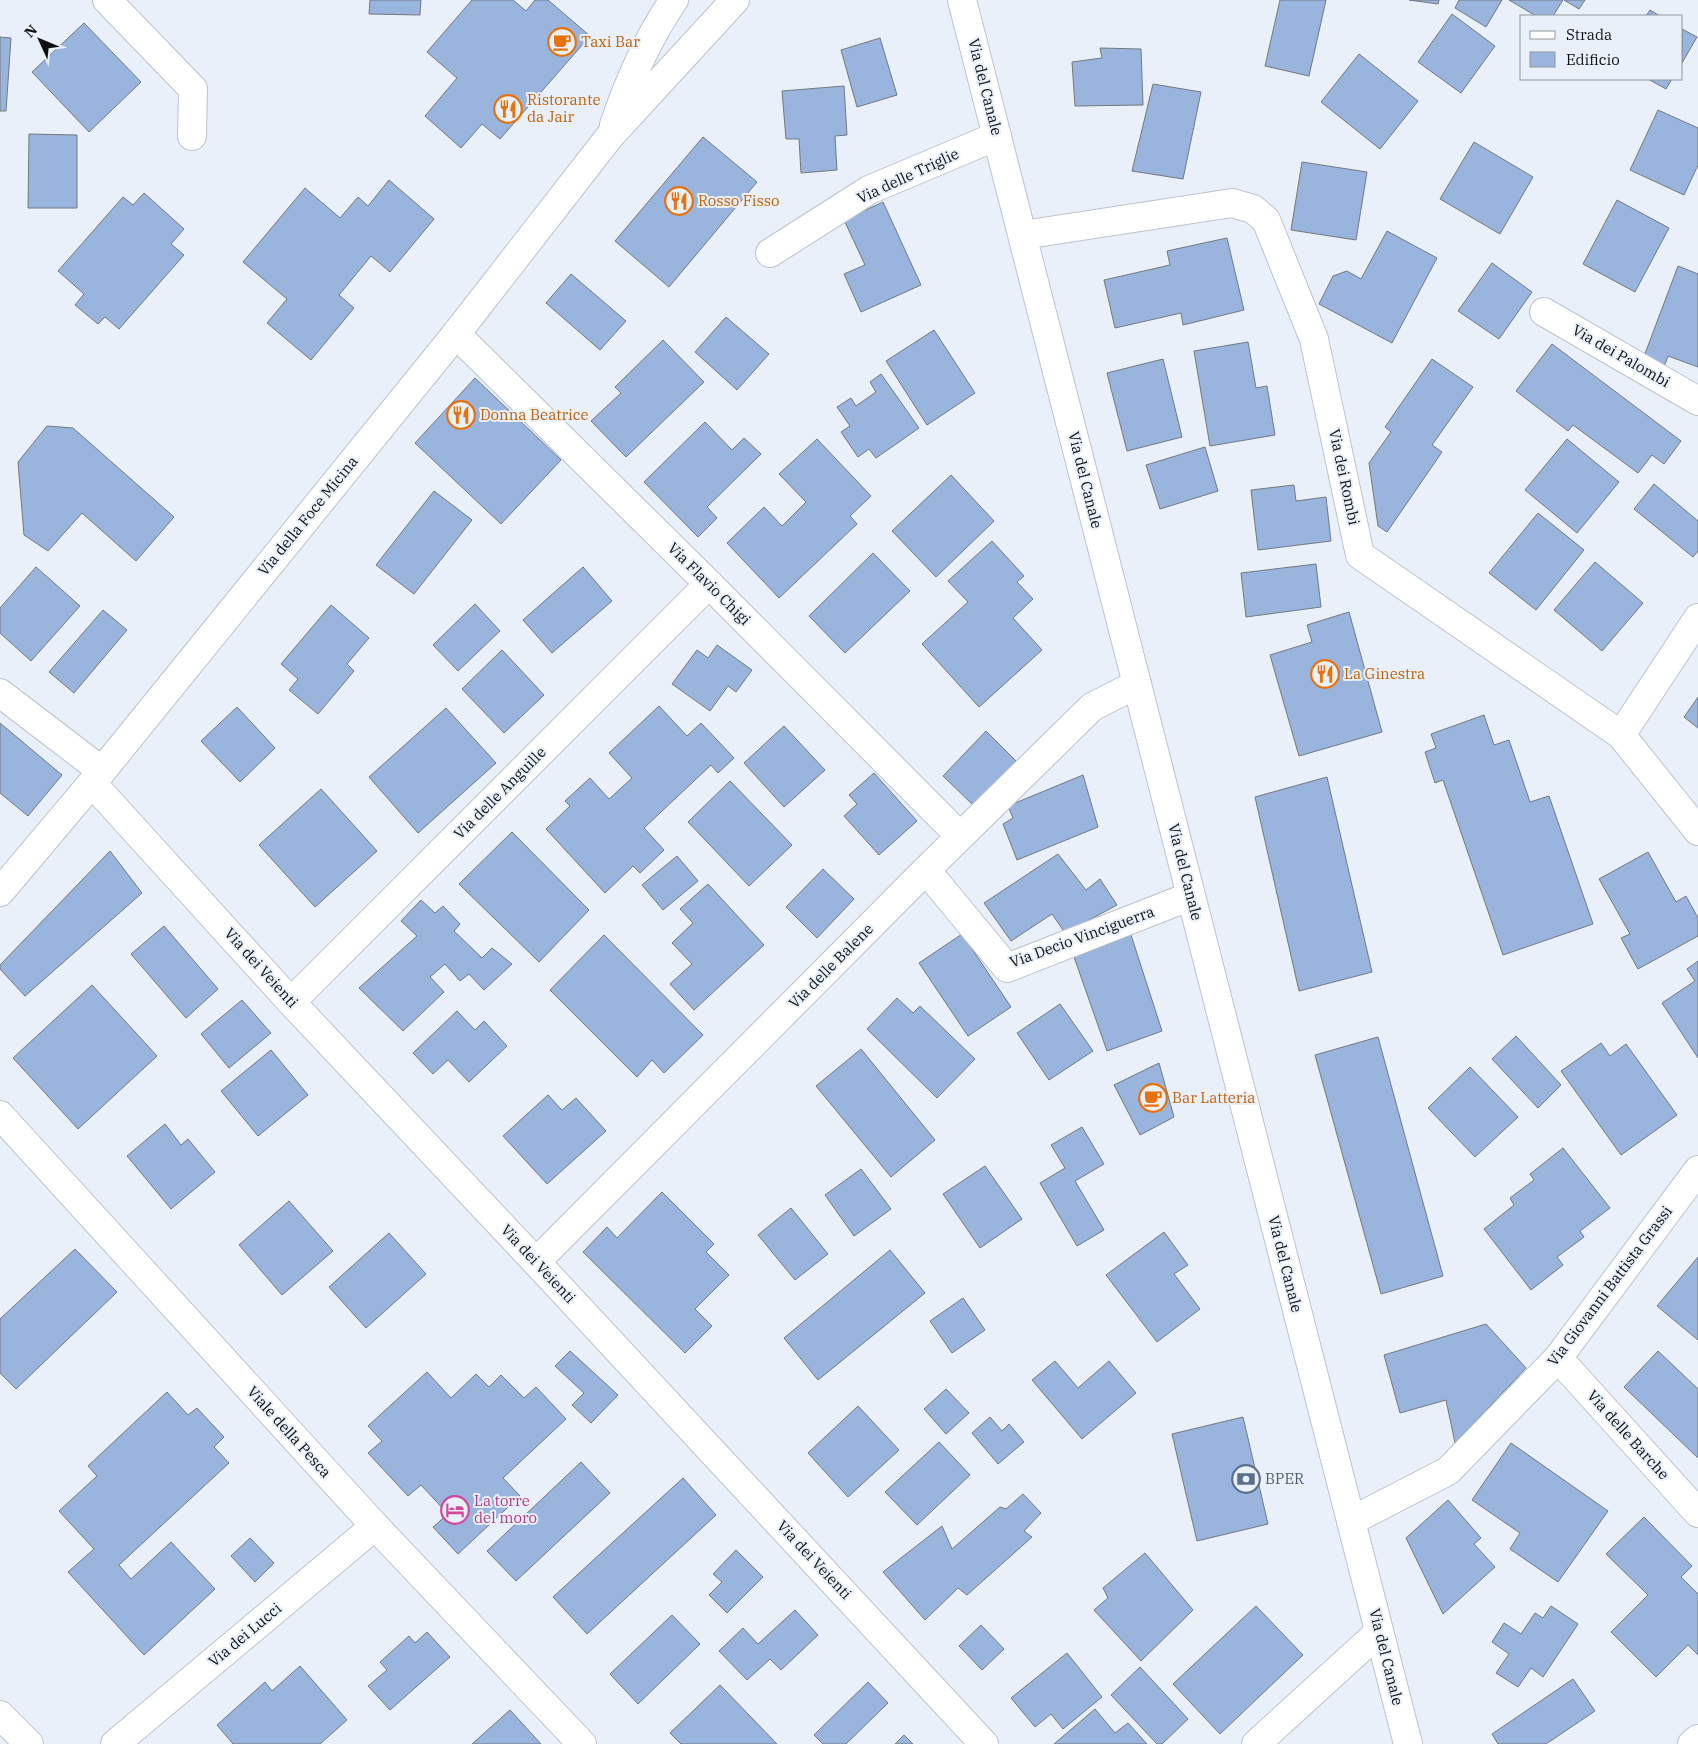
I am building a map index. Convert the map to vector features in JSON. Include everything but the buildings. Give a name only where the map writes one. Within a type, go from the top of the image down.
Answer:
[{"type":"street","points":[[106,0],[193,89],[192,136]]},
{"type":"street","points":[[610,136],[629,82],[650,38],[674,0]]},
{"type":"street","points":[[610,136],[736,0]]},
{"type":"street","name":"Via del Canale","points":[[962,0],[1408,1744]]},
{"type":"street","name":"Via della Foce Micina","points":[[0,892],[98,777],[456,334],[610,136]]},
{"type":"street","name":"Via delle Triglie","points":[[770,253],[869,190],[997,136]]},
{"type":"street","name":"Via dei Rombi","points":[[1022,235],[1232,203],[1253,209],[1266,220],[1314,340],[1360,555],[1621,735],[1698,831]]},
{"type":"street","name":"Via dei Palombi","points":[[1544,312],[1698,400]]},
{"type":"street","name":"Via Flavio Chigi","points":[[456,334],[960,836]]},
{"type":"street","name":"Via delle Anguille","points":[[291,1002],[709,584]]},
{"type":"street","points":[[1621,735],[1698,618]]},
{"type":"street","name":"Via delle Balene","points":[[536,1262],[960,836],[1092,707],[1137,684]]},
{"type":"street","name":"Via dei Veienti","points":[[0,693],[98,777],[291,1002],[536,1262],[984,1744]]},
{"type":"street","name":"Via Decio Vinciguerra","points":[[926,870],[1007,968],[1192,896]]},
{"type":"street","name":"Viale della Pesca","points":[[0,1115],[375,1526],[582,1744]]},
{"type":"street","name":"Via Giovanni Battista Grassi","points":[[1351,1521],[1448,1471],[1558,1358],[1698,1170]]},
{"type":"street","name":"Via delle Barche","points":[[1558,1358],[1698,1512]]},
{"type":"street","name":"Via dei Lucci","points":[[115,1744],[375,1526]]},
{"type":"street","points":[[1256,1744],[1379,1632]]},
{"type":"street","points":[[0,1714],[29,1744]]},
{"type":"street","points":[[1692,1744],[1698,1739]]},
{"type":"place","name":"Taxi Bar","points":[[562,42]]},
{"type":"place","name":"Ristorante da Jair","points":[[508,109]]},
{"type":"place","name":"Rosso Fisso","points":[[679,201]]},
{"type":"place","name":"Donna Beatrice","points":[[461,415]]},
{"type":"place","name":"La Ginestra","points":[[1325,674]]},
{"type":"place","name":"Bar Latteria","points":[[1153,1098]]},
{"type":"place","name":"BPER","points":[[1246,1479]]},
{"type":"place","name":"La torre del moro","points":[[455,1510]]}]
